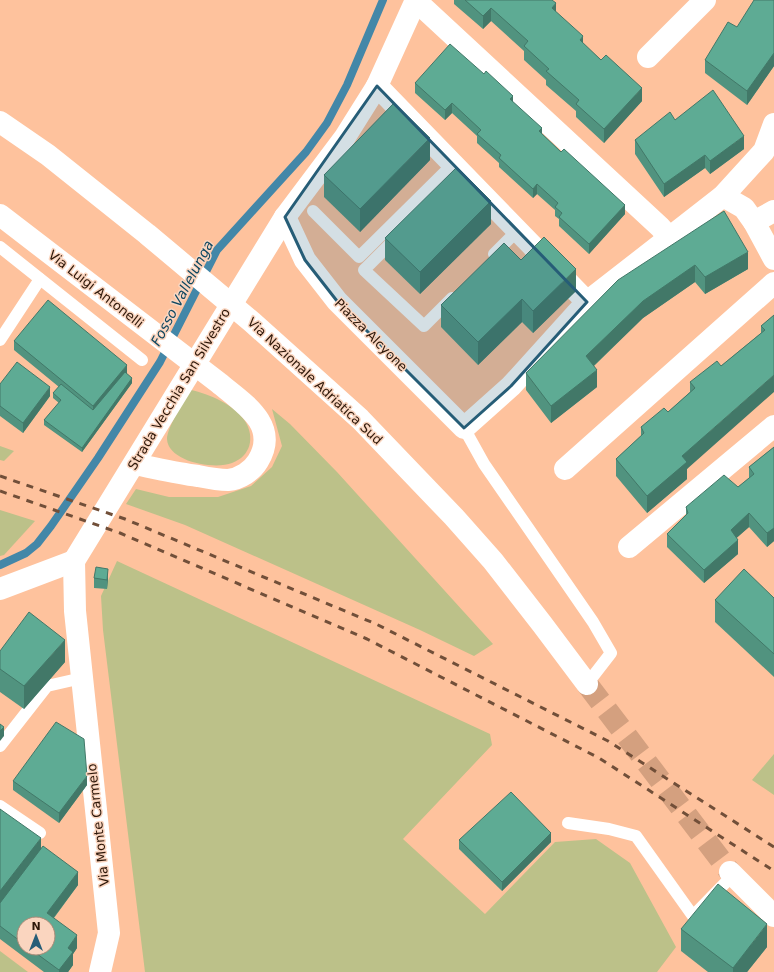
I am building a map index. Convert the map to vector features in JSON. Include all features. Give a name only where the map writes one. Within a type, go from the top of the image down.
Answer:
[{"type":"street","points":[[285,217],[344,137],[378,86],[415,0],[669,237]]},
{"type":"street","points":[[648,57],[704,0]]},
{"type":"street","points":[[378,86],[457,172],[518,230],[587,302]]},
{"type":"street","name":"Via Nazionale Adriatica Sud","points":[[0,122],[48,154],[153,239],[252,322],[360,419],[454,517],[493,561],[586,684]]},
{"type":"street","points":[[464,428],[511,386],[587,302],[723,196],[769,154],[774,124]]},
{"type":"street","points":[[723,196],[744,208],[754,222],[774,259]]},
{"type":"street","points":[[754,222],[774,211]]},
{"type":"street","name":"Via Luigi Antonelli","points":[[0,215],[219,382],[258,417],[264,431],[264,448],[254,467],[240,477],[229,480],[218,480],[169,472],[134,464]]},
{"type":"street","name":"Piazza Alcyone","points":[[285,217],[305,260],[337,301],[464,428]]},
{"type":"street","name":"Strada Vecchia San Silvestro","points":[[74,561],[285,217]]},
{"type":"street","points":[[565,469],[774,283]]},
{"type":"street","points":[[629,547],[774,426]]},
{"type":"street","points":[[0,589],[74,561]]},
{"type":"street","name":"Via Monte Carmelo","points":[[74,561],[74,611],[109,933],[100,972]]},
{"type":"street","points":[[732,874],[774,916]]},
{"type":"lane","points":[[313,211],[359,257],[457,172]]},
{"type":"lane","points":[[488,260],[518,230]]},
{"type":"lane","points":[[403,231],[364,270],[424,326],[461,288]]},
{"type":"lane","name":"Via Luigi Antonelli","points":[[0,247],[142,360]]},
{"type":"lane","name":"Via Luigi Antonelli","points":[[0,340],[40,279]]},
{"type":"lane","points":[[464,428],[484,464],[593,622],[611,653],[586,684]]},
{"type":"lane","points":[[0,746],[47,686],[82,678]]},
{"type":"lane","points":[[0,806],[40,833]]},
{"type":"lane","points":[[568,822],[609,829],[636,836],[693,916],[732,874]]},
{"type":"highlighted area","points":[[377,86],[587,302],[511,386],[464,428],[337,301],[305,260],[285,217]]},
{"type":"green space","points":[[191,390],[206,394],[221,401],[241,415],[248,427],[250,439],[247,451],[238,460],[224,465],[204,465],[184,459],[169,447],[167,439],[170,428],[180,407]]},
{"type":"green space","points":[[272,409],[290,424],[337,472],[493,644],[474,656],[420,630],[185,525],[126,504],[136,489],[169,497],[218,497],[251,486],[272,467],[282,446]]},
{"type":"green space","points":[[0,446],[14,451],[4,461],[0,460]]},
{"type":"green space","points":[[0,510],[35,521],[4,555],[0,556]]},
{"type":"green space","points":[[117,561],[490,734],[492,745],[403,839],[485,914],[555,842],[596,839],[630,863],[676,947],[657,972],[145,972],[103,630],[101,596]]},
{"type":"green space","points":[[774,754],[774,795],[752,780]]},
{"type":"green space","points":[[0,951],[28,972],[0,972]]},
{"type":"building","points":[[465,0],[552,0],[556,3],[552,8],[583,36],[580,40],[601,60],[606,55],[642,88],[604,129],[576,104],[579,100],[546,71],[549,69],[524,46],[528,41],[491,8],[483,16]]},
{"type":"building","points":[[754,0],[774,0],[774,53],[747,91],[705,60],[728,22],[737,27]]},
{"type":"building","points":[[450,44],[484,74],[486,71],[513,96],[510,99],[542,128],[539,131],[561,152],[564,149],[625,205],[589,244],[559,217],[562,213],[555,207],[558,203],[537,184],[533,189],[499,158],[501,155],[477,134],[481,130],[452,103],[445,110],[415,83]]},
{"type":"building","points":[[713,90],[744,136],[710,161],[705,155],[664,184],[635,140],[670,112],[675,120]]},
{"type":"building","points":[[394,103],[430,138],[360,209],[324,175]]},
{"type":"building","points":[[457,167],[491,201],[420,272],[385,238]]},
{"type":"building","points":[[724,211],[748,252],[705,277],[695,265],[643,301],[586,356],[597,370],[551,406],[526,373],[618,280]]},
{"type":"building","points":[[544,237],[576,269],[533,311],[522,299],[478,342],[441,305],[504,243],[521,260]]},
{"type":"building","points":[[48,300],[127,365],[93,406],[14,341]]},
{"type":"building","points":[[774,315],[774,375],[682,456],[687,462],[647,496],[616,459],[644,433],[641,427],[664,408],[668,412],[695,388],[690,382],[717,361],[721,366],[765,330],[761,326]]},
{"type":"building","points":[[17,362],[50,387],[23,423],[0,406],[0,384]]},
{"type":"building","points":[[125,372],[132,378],[82,448],[44,420],[61,400],[53,393],[61,384],[93,410]]},
{"type":"building","points":[[774,447],[774,528],[767,533],[749,513],[731,530],[738,540],[704,570],[667,534],[688,513],[686,507],[724,475],[738,487],[754,474],[749,467]]},
{"type":"building","points":[[96,567],[108,569],[107,580],[94,578]]},
{"type":"building","points":[[744,569],[774,598],[774,654],[715,600]]},
{"type":"building","points":[[29,612],[65,640],[24,686],[0,669],[0,651]]},
{"type":"building","points":[[56,722],[84,739],[87,776],[59,813],[13,781]]},
{"type":"building","points":[[0,724],[4,727],[0,731]]},
{"type":"building","points":[[511,792],[551,833],[502,882],[459,840]]},
{"type":"building","points":[[0,809],[41,838],[0,891]]},
{"type":"building","points":[[43,846],[78,872],[47,913],[51,916],[16,916],[16,938],[0,926],[0,903]]},
{"type":"building","points":[[718,884],[767,924],[733,968],[681,929]]},
{"type":"building","points":[[56,920],[77,935],[68,948],[73,952],[59,970],[40,956],[56,956]]},
{"type":"waterway","name":"Fosso Vallelunga","points":[[0,565],[26,553],[37,544],[51,526],[98,458],[160,362],[217,250],[306,152],[327,123],[347,85],[383,0]]},
{"type":"tunnel","points":[[587,684],[730,872]]},
{"type":"railway","points":[[0,476],[125,519],[376,624],[608,741],[774,847]]},
{"type":"railway","points":[[0,491],[120,533],[367,639],[599,758],[774,871]]}]
